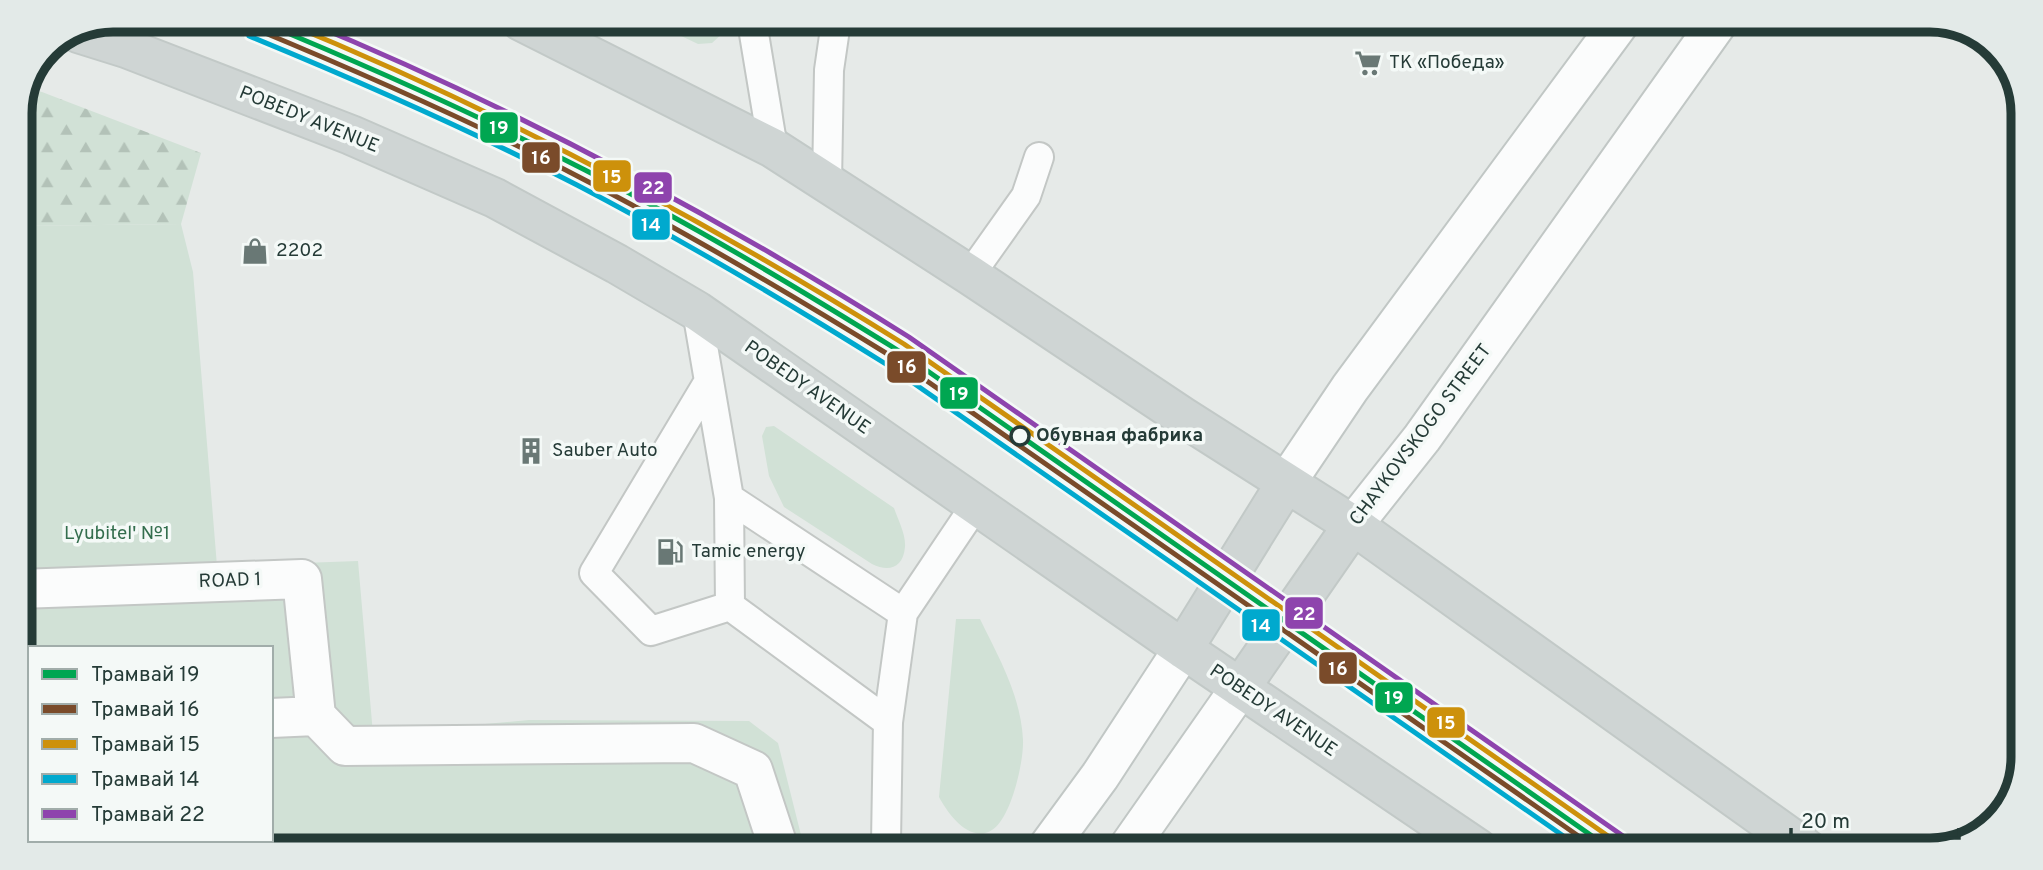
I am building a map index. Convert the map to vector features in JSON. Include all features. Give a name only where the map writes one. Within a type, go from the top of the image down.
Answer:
[{"type":"main road","points":[[544,32],[773,148],[970,275],[1182,417],[1353,525],[1791,838]]},
{"type":"main road","points":[[1055,838],[1100,776],[1350,388],[1613,32]]},
{"type":"main road","name":"CHAYKOVSKOGO STREET","points":[[1135,838],[1353,525],[1422,438],[1711,32]]},
{"type":"main road","name":"POBEDY AVENUE","points":[[87,36],[126,48],[351,135],[495,198],[617,264],[697,311],[1182,649],[1462,838]]},
{"type":"main road","name":"ROAD 1","points":[[32,589],[302,579],[316,716]]},
{"type":"main road","points":[[273,718],[316,716],[345,746],[694,743],[753,769],[775,838]]},
{"type":"lane","points":[[754,32],[773,148]]},
{"type":"lane","points":[[827,183],[828,70],[834,32]]},
{"type":"lane","points":[[970,275],[1026,197],[1039,157]]},
{"type":"lane","points":[[697,311],[729,498],[730,607]]},
{"type":"lane","points":[[709,381],[594,573],[651,631],[730,607]]},
{"type":"lane","points":[[729,498],[903,613]]},
{"type":"lane","points":[[886,838],[888,722],[903,613],[975,506]]},
{"type":"lane","points":[[730,607],[888,722]]},
{"type":"green space","points":[[673,32],[723,32],[712,43],[698,44]]},
{"type":"green space","points":[[34,90],[201,153],[181,224],[32,226]]},
{"type":"green space","name":"Lyubitel' №1","points":[[181,224],[193,272],[217,566],[358,561],[373,734],[529,720],[749,721],[778,743],[802,838],[273,838],[273,646],[32,646],[32,226]]},
{"type":"green space","points":[[774,426],[894,508],[905,542],[904,554],[898,564],[884,568],[872,564],[784,507],[769,476],[762,436],[766,427]]},
{"type":"green space","points":[[956,619],[980,619],[1014,693],[1021,724],[1023,740],[1015,789],[999,824],[984,833],[976,833],[961,825],[939,797]]},
{"type":"tram line","name":"16","points":[[262,32],[418,99],[541,157],[700,243],[856,334],[1581,838]]},
{"type":"tram line","name":"19","points":[[285,32],[422,92],[585,170],[705,235],[860,327],[899,351],[1595,838]]},
{"type":"tram line","name":"15","points":[[308,32],[440,91],[598,168],[753,253],[904,344],[1611,838]]},
{"type":"tram line","name":"22","points":[[330,32],[459,89],[612,165],[762,248],[909,337],[1623,836]]},
{"type":"tram line","name":"14","points":[[249,36],[496,145],[577,185],[735,272],[889,366],[1566,838]]},
{"type":"place","name":"ТК «Победа»","points":[[1368,63]]},
{"type":"place","name":"2202","points":[[255,251]]},
{"type":"place","name":"Обувная фабрика","points":[[1020,436]]},
{"type":"place","name":"Sauber Auto","points":[[531,451]]},
{"type":"place","name":"Tamic energy","points":[[670,552]]}]
